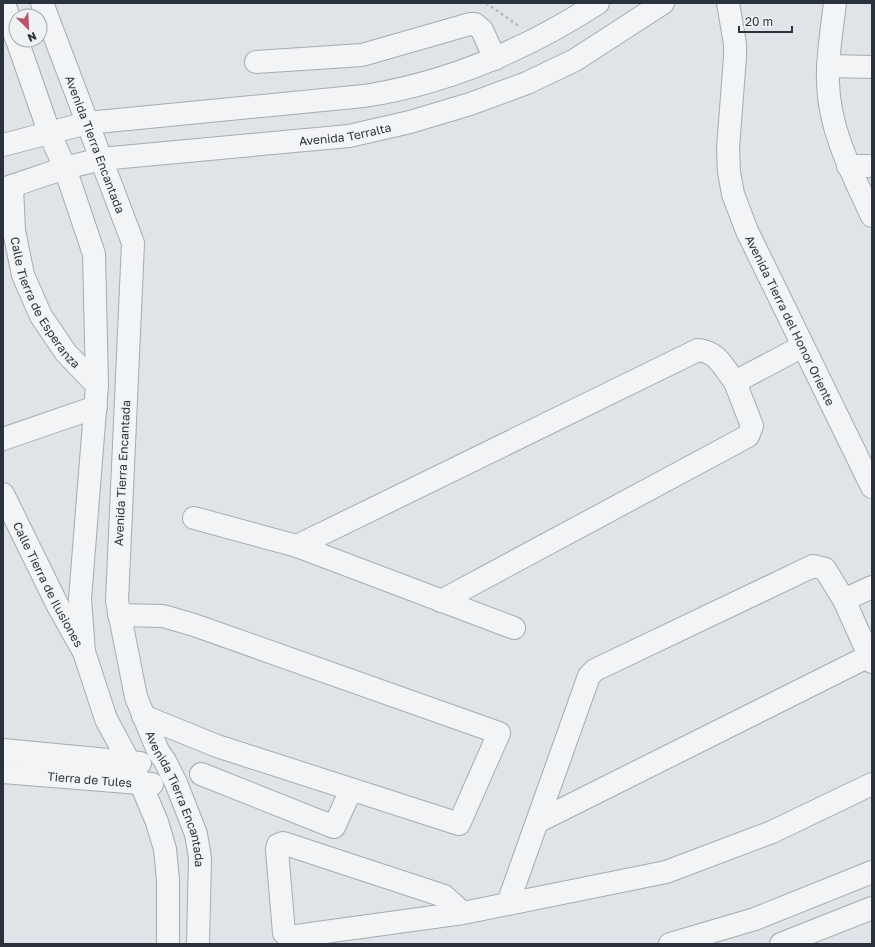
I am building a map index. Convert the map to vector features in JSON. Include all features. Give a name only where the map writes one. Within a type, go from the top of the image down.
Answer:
[{"type":"street","points":[[4,3],[8,15]]},
{"type":"street","name":"Avenida Tierra Encantada","points":[[42,3],[133,243],[117,601],[136,697],[158,751],[176,783],[196,834],[200,858],[198,944]]},
{"type":"street","points":[[3,145],[88,123],[364,96],[397,91],[434,81],[495,59],[538,38],[598,3]]},
{"type":"street","name":"Avenida Terralta","points":[[8,188],[65,168],[101,159],[349,136],[410,122],[470,104],[527,83],[575,60],[663,3]]},
{"type":"street","name":"Avenida Tierra del Honor Oriente","points":[[728,3],[736,57],[728,148],[729,172],[733,194],[747,232],[872,487]]},
{"type":"street","points":[[836,3],[828,66],[828,84],[831,108],[848,166],[872,216]]},
{"type":"street","points":[[256,62],[362,55],[470,24],[475,24],[482,30],[495,59]]},
{"type":"street","points":[[19,48],[49,132],[65,168],[94,254],[97,385],[80,599],[84,652],[106,719],[141,784],[157,822],[165,849],[168,880],[168,944]]},
{"type":"street","points":[[828,66],[872,67]]},
{"type":"street","points":[[848,166],[872,166]]},
{"type":"street","name":"Calle Tierra de Esperanza","points":[[8,188],[14,231],[23,275],[41,316],[66,353],[97,385]]},
{"type":"street","points":[[735,382],[803,346]]},
{"type":"street","points":[[297,546],[698,350],[709,352],[716,357],[735,382],[752,426],[748,436],[441,601]]},
{"type":"street","points":[[3,439],[96,407]]},
{"type":"street","name":"Calle Tierra de Ilusiones","points":[[3,494],[57,604],[84,652]]},
{"type":"street","points":[[194,518],[297,546],[514,628]]},
{"type":"street","points":[[508,903],[589,676],[595,670],[813,566],[825,569],[844,600],[870,659],[537,822]]},
{"type":"street","points":[[844,600],[872,587]]},
{"type":"street","points":[[119,615],[163,616],[194,625],[499,732],[459,824],[216,746],[143,716]]},
{"type":"street","name":"Tierra de Tules","points":[[3,750],[130,763],[165,762]]},
{"type":"street","name":"Tierra de Tules","points":[[3,772],[141,784],[176,783]]},
{"type":"street","points":[[201,774],[334,827],[351,790]]},
{"type":"street","points":[[463,913],[444,896],[283,843],[278,845],[286,936],[289,937],[463,913],[666,872],[772,832],[872,784]]},
{"type":"street","points":[[670,944],[755,919],[872,872]]},
{"type":"street","points":[[780,944],[872,908]]},
{"type":"path","points":[[486,3],[538,38]]}]
